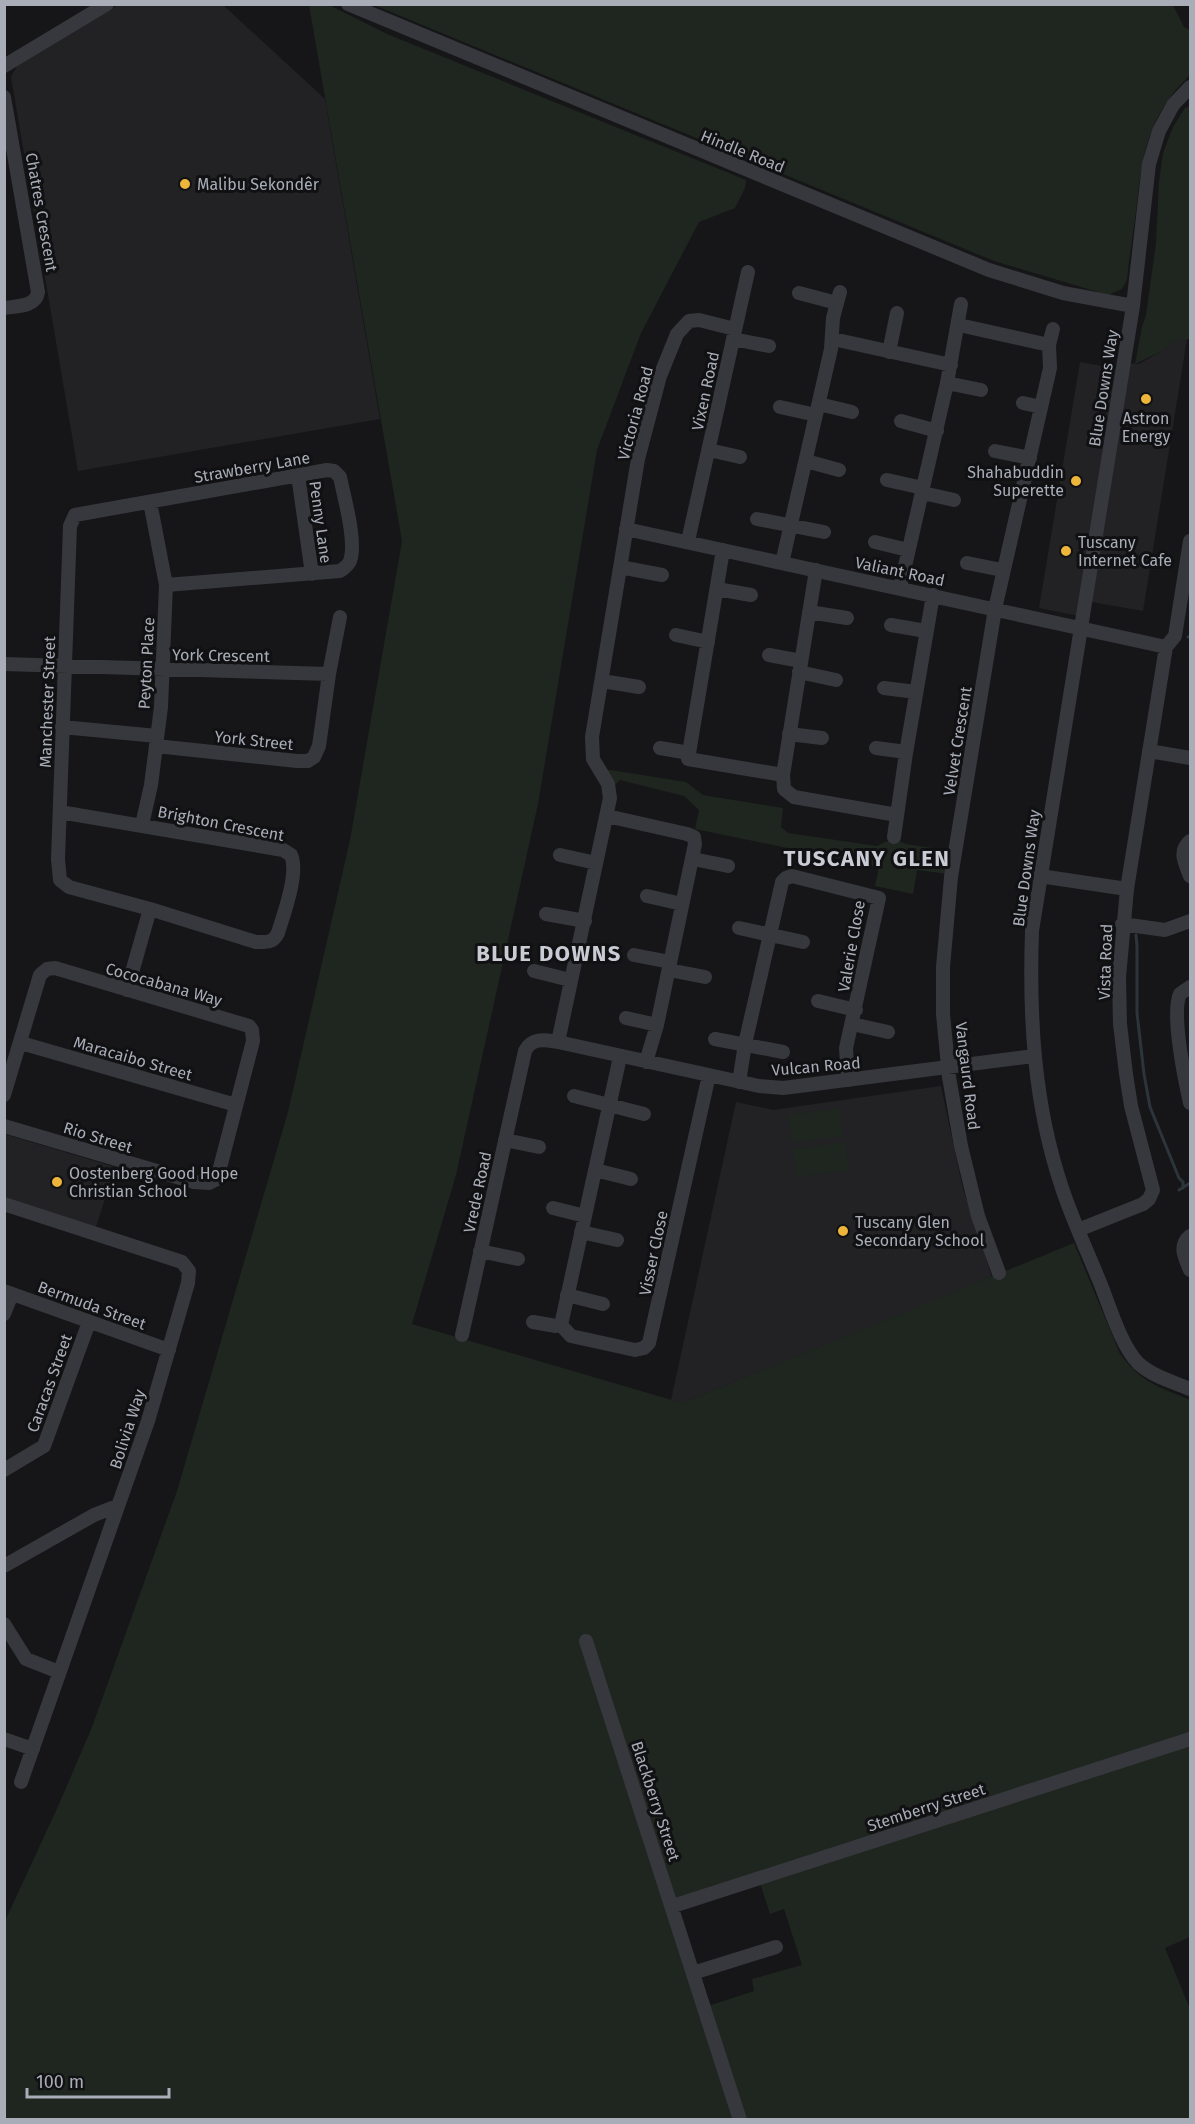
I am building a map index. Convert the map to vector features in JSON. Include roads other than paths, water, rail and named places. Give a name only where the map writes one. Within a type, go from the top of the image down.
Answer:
[{"type":"street","points":[[4,66],[107,4]]},
{"type":"street","name":"Hindle Road","points":[[348,4],[989,270],[1063,293],[1133,306]]},
{"type":"street","name":"Blue Downs Way","points":[[1191,87],[1173,105],[1159,131],[1149,164],[1133,306],[1032,931],[1031,979],[1034,1056],[1047,1134],[1062,1187],[1078,1230],[1132,1356],[1148,1371],[1191,1389]]},
{"type":"street","name":"Chatres Crescent","points":[[4,97],[38,288],[37,298],[30,304],[4,309]]},
{"type":"street","name":"Vixen Road","points":[[688,541],[748,272]]},
{"type":"street","points":[[782,562],[818,410],[833,339],[832,326],[838,297],[799,293]]},
{"type":"street","points":[[900,588],[937,431],[959,325],[961,304]]},
{"type":"street","points":[[889,352],[897,313]]},
{"type":"street","name":"Victoria Road","points":[[558,1042],[610,798],[608,784],[595,764],[592,749],[638,459],[651,407],[677,334],[683,325],[694,320],[734,334]]},
{"type":"street","points":[[959,325],[1049,345]]},
{"type":"street","name":"Velvet Crescent","points":[[951,877],[994,609],[1051,365],[1049,345],[1053,329]]},
{"type":"street","name":"Vixen Road","points":[[734,334],[769,346]]},
{"type":"street","points":[[833,339],[951,365]]},
{"type":"street","points":[[947,383],[981,390]]},
{"type":"street","points":[[1023,403],[1041,407]]},
{"type":"street","points":[[780,406],[852,412]]},
{"type":"street","points":[[900,421],[937,431]]},
{"type":"street","name":"Vixen Road","points":[[709,450],[740,457]]},
{"type":"street","points":[[995,451],[1030,458]]},
{"type":"street","points":[[806,461],[839,470]]},
{"type":"street","name":"Strawberry Lane","points":[[75,515],[327,470],[334,471],[340,477],[352,554],[347,566],[340,571],[166,585]]},
{"type":"street","name":"Penny Lane","points":[[298,476],[312,574]]},
{"type":"street","points":[[887,480],[954,500]]},
{"type":"street","name":"Peyton Place","points":[[142,825],[151,785],[157,741],[163,670],[166,585],[150,502]]},
{"type":"street","name":"Manchester Street","points":[[69,887],[59,874],[60,812],[70,526],[75,515]]},
{"type":"street","points":[[757,519],[824,532]]},
{"type":"street","name":"Valiant Road","points":[[626,529],[1166,647]]},
{"type":"street","points":[[875,542],[908,550]]},
{"type":"street","name":"Vista Road","points":[[1078,1230],[1143,1204],[1149,1199],[1153,1190],[1131,1106],[1123,1052],[1119,995],[1122,924],[1166,647],[1174,636],[1190,543]]},
{"type":"street","points":[[723,550],[688,759],[783,775]]},
{"type":"street","points":[[967,563],[1002,570]]},
{"type":"street","points":[[620,567],[662,575]]},
{"type":"street","points":[[816,570],[783,775],[784,789],[794,797],[897,815]]},
{"type":"street","points":[[717,589],[751,595]]},
{"type":"street","points":[[894,837],[933,596]]},
{"type":"street","points":[[809,612],[847,618]]},
{"type":"street","name":"York Street","points":[[62,727],[297,761],[308,760],[314,757],[319,746],[340,617]]},
{"type":"street","points":[[891,625],[926,631]]},
{"type":"street","points":[[676,635],[708,642]]},
{"type":"street","points":[[769,655],[836,680]]},
{"type":"street","name":"York Crescent","points":[[4,664],[329,674]]},
{"type":"street","points":[[602,681],[639,687]]},
{"type":"street","points":[[884,688],[916,692]]},
{"type":"street","points":[[789,734],[822,738]]},
{"type":"street","points":[[660,748],[689,753]]},
{"type":"street","points":[[876,748],[906,752]]},
{"type":"street","points":[[1149,751],[1191,758]]},
{"type":"street","name":"Brighton Crescent","points":[[60,812],[282,850],[291,855],[294,862],[293,876],[279,933],[269,942],[256,942],[69,887]]},
{"type":"street","points":[[607,816],[694,837],[693,859],[657,1025],[646,1062]]},
{"type":"street","points":[[1191,841],[1185,846],[1183,853],[1191,876]]},
{"type":"street","points":[[560,855],[596,863]]},
{"type":"street","points":[[693,859],[728,866]]},
{"type":"street","name":"Valerie Close","points":[[739,1082],[745,1044],[782,882],[789,876],[879,898],[846,1055],[848,1080]]},
{"type":"street","points":[[1040,876],[1126,889]]},
{"type":"street","name":"Vangaurd Road","points":[[951,877],[943,967],[948,1067],[970,1187],[999,1273]]},
{"type":"street","points":[[647,896],[682,903]]},
{"type":"street","points":[[126,990],[150,909]]},
{"type":"street","points":[[546,914],[585,921]]},
{"type":"street","points":[[1122,924],[1165,930],[1191,921]]},
{"type":"street","points":[[739,928],[803,942]]},
{"type":"street","points":[[634,955],[705,977]]},
{"type":"street","name":"Cococabana Way","points":[[4,1095],[42,971],[55,968],[249,1026],[253,1036],[217,1179]]},
{"type":"street","points":[[534,971],[570,980]]},
{"type":"street","points":[[1191,987],[1180,994],[1177,1006],[1183,1066],[1191,1103]]},
{"type":"street","name":"Valerie Close","points":[[818,1001],[856,1010]]},
{"type":"street","points":[[626,1018],[657,1025]]},
{"type":"street","points":[[852,1024],[888,1032]]},
{"type":"street","points":[[715,1039],[783,1052]]},
{"type":"street","name":"Vulcan Road","points":[[532,1042],[542,1040],[558,1042],[739,1082],[783,1088],[1034,1056]]},
{"type":"street","name":"Vrede Road","points":[[462,1335],[525,1052],[532,1042]]},
{"type":"street","name":"Maracaibo Street","points":[[21,1043],[236,1105]]},
{"type":"street","points":[[561,1325],[620,1057]]},
{"type":"street","name":"Visser Close","points":[[533,1322],[561,1325],[571,1336],[625,1348],[639,1350],[649,1343],[709,1075]]},
{"type":"street","points":[[574,1096],[644,1114]]},
{"type":"street","name":"Rio Street","points":[[4,1126],[194,1182],[209,1183],[217,1179]]},
{"type":"street","name":"Vrede Road","points":[[505,1140],[539,1147]]},
{"type":"street","points":[[595,1170],[631,1179]]},
{"type":"street","name":"Bolivia Way","points":[[4,1204],[182,1262],[188,1267],[188,1283],[148,1421],[21,1782]]},
{"type":"street","points":[[553,1208],[585,1215]]},
{"type":"street","points":[[581,1232],[617,1240]]},
{"type":"street","points":[[1191,1236],[1184,1242],[1183,1250],[1191,1270]]},
{"type":"street","name":"Vrede Road","points":[[480,1251],[518,1259]]},
{"type":"street","points":[[4,1314],[8,1293]]},
{"type":"street","name":"Bermuda Street","points":[[8,1293],[169,1350]]},
{"type":"street","points":[[567,1295],[603,1304]]},
{"type":"street","name":"Caracas Street","points":[[4,1470],[44,1446],[89,1322]]},
{"type":"street","points":[[4,1566],[94,1515],[117,1506]]},
{"type":"street","points":[[4,1624],[26,1659],[59,1672]]},
{"type":"street","name":"Blackberry Street","points":[[586,1641],[740,2120]]},
{"type":"street","points":[[4,1739],[33,1749]]},
{"type":"street","name":"Stemberry Street","points":[[673,1906],[1191,1739]]},
{"type":"street","points":[[693,1973],[776,1947]]},
{"type":"waterway","points":[[1136,935],[1137,1013],[1150,1107],[1179,1178],[1183,1182],[1183,1188]]},
{"type":"waterway","points":[[1179,1190],[1190,1183]]},
{"type":"place","name":"Malibu Sekondêr","points":[[185,184]]},
{"type":"place","name":"Astron Energy","points":[[1146,399]]},
{"type":"place","name":"Shahabuddin Superette","points":[[1076,481]]},
{"type":"place","name":"Tuscany Internet Cafe","points":[[1066,551]]},
{"type":"place","name":"Oostenberg Good Hope Christian School","points":[[57,1182]]},
{"type":"place","name":"Tuscany Glen Secondary School","points":[[843,1231]]},
{"type":"district","name":"TUSCANY GLEN","points":[[867,858]]},
{"type":"district","name":"BLUE DOWNS","points":[[549,953]]}]
